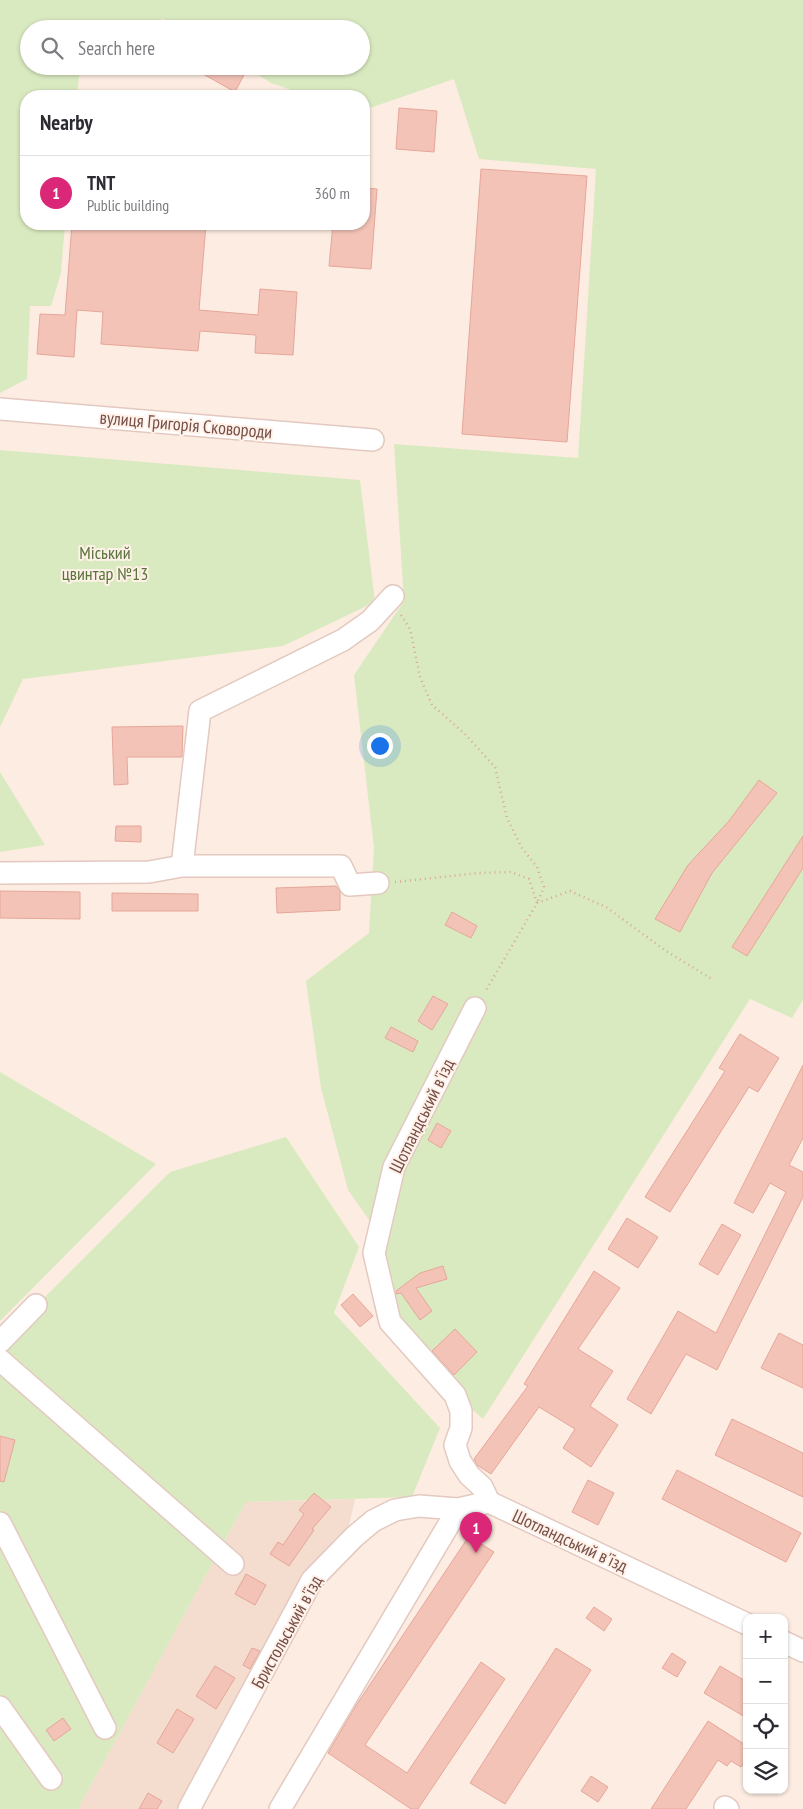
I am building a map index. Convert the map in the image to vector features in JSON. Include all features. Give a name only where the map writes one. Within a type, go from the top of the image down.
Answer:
[{"type":"street","name":"вулиця Григорія Сковороди","points":[[0,409],[373,440]]},
{"type":"street","points":[[182,866],[200,710],[343,640],[396,604]]},
{"type":"street","points":[[0,873],[149,872],[182,866],[341,866],[350,885],[378,883]]},
{"type":"street","name":"Шотландський в'їзд","points":[[475,1008],[394,1167],[374,1252],[390,1322],[455,1395],[461,1411],[461,1428],[455,1444],[460,1461],[469,1475],[482,1487],[489,1502],[743,1622]]},
{"type":"street","points":[[0,1342],[36,1305]]},
{"type":"street","points":[[0,1360],[233,1564]]},
{"type":"street","name":"Бристольський в'їзд","points":[[189,1809],[312,1580],[373,1521],[395,1510],[420,1506],[458,1509],[489,1502]]},
{"type":"street","points":[[280,1809],[458,1509]]},
{"type":"street","points":[[0,1523],[105,1728]]},
{"type":"street","points":[[788,1644],[803,1651]]},
{"type":"street","points":[[0,1707],[51,1778]]},
{"type":"path","points":[[396,604],[410,629],[420,677],[432,705],[464,733],[495,767],[507,818],[522,848],[537,867],[544,887],[537,903],[475,1008]]},
{"type":"path","points":[[378,883],[432,880],[478,873],[511,872],[529,879],[537,903]]},
{"type":"path","points":[[537,903],[570,891],[606,907],[666,951],[712,979]]},
{"type":"shaded area","points":[[355,1499],[348,1530],[178,1809],[78,1809],[246,1502]]},
{"type":"green space","points":[[0,0],[803,0],[803,1000],[792,1018],[750,999],[483,1419],[399,1345],[372,1224],[348,1190],[321,1088],[306,981],[369,933],[374,848],[354,675],[404,601],[394,444],[578,458],[596,169],[479,159],[454,79],[370,108],[370,90],[291,90],[271,83],[258,75],[370,75],[370,20],[165,20],[162,18],[160,20],[20,20],[20,75],[79,75],[78,90],[20,90],[20,230],[65,230],[61,273],[51,306],[30,306],[27,379],[0,393]]},
{"type":"green space","name":"Міський цвинтар №13","points":[[0,450],[360,480],[375,602],[283,646],[23,679],[0,727]]},
{"type":"green space","points":[[0,772],[45,845],[0,852]]},
{"type":"green space","points":[[0,1072],[156,1164],[0,1321]]},
{"type":"green space","points":[[286,1137],[359,1247],[334,1313],[440,1428],[412,1497],[246,1502],[78,1809],[0,1809],[0,1342],[170,1172]]},
{"type":"building","points":[[205,75],[244,75],[236,90],[231,90]]},
{"type":"building","points":[[399,108],[437,111],[434,152],[396,149]]},
{"type":"building","points":[[481,169],[587,176],[567,442],[462,434]]},
{"type":"building","points":[[370,188],[377,189],[371,269],[329,266],[332,230],[370,230]]},
{"type":"building","points":[[72,230],[206,230],[199,310],[258,315],[260,289],[297,292],[293,355],[255,353],[256,335],[200,331],[198,351],[101,344],[103,312],[77,310],[74,357],[37,354],[40,314],[65,315]]},
{"type":"building","points":[[183,726],[182,757],[127,757],[128,784],[114,785],[112,727]]},
{"type":"building","points":[[759,780],[777,793],[712,873],[680,932],[655,919],[688,865],[729,821]]},
{"type":"building","points":[[116,826],[141,826],[141,842],[115,841]]},
{"type":"building","points":[[803,836],[803,868],[747,956],[732,947]]},
{"type":"building","points":[[336,886],[340,891],[340,910],[277,913],[276,888]]},
{"type":"building","points":[[0,891],[80,892],[80,919],[0,918]]},
{"type":"building","points":[[112,893],[198,894],[198,911],[112,911]]},
{"type":"building","points":[[452,912],[477,926],[471,938],[445,925]]},
{"type":"building","points":[[433,996],[448,1004],[432,1030],[418,1021]]},
{"type":"building","points":[[391,1027],[418,1041],[413,1052],[385,1038]]},
{"type":"building","points":[[740,1034],[779,1058],[758,1092],[749,1087],[670,1212],[645,1197],[725,1071],[719,1068]]},
{"type":"building","points":[[803,1065],[803,1138],[789,1165],[803,1172],[803,1197],[717,1370],[686,1354],[651,1414],[627,1399],[678,1311],[716,1333],[786,1192],[770,1183],[753,1213],[734,1203]]},
{"type":"building","points":[[437,1123],[451,1131],[441,1148],[428,1140]]},
{"type":"building","points":[[627,1218],[658,1237],[638,1268],[608,1249]]},
{"type":"building","points":[[722,1224],[741,1235],[718,1275],[699,1264]]},
{"type":"building","points":[[443,1266],[447,1279],[416,1288],[432,1311],[420,1320],[401,1293],[396,1294],[396,1291],[420,1273]]},
{"type":"building","points":[[594,1271],[620,1288],[578,1349],[613,1371],[590,1406],[618,1425],[591,1467],[563,1448],[575,1429],[539,1407],[491,1474],[477,1465],[474,1459],[528,1386],[524,1384]]},
{"type":"building","points":[[353,1294],[373,1316],[360,1327],[341,1305]]},
{"type":"building","points":[[455,1329],[477,1352],[454,1375],[432,1351]]},
{"type":"building","points":[[779,1333],[803,1345],[803,1388],[761,1368]]},
{"type":"building","points":[[732,1419],[803,1453],[803,1497],[715,1455]]},
{"type":"building","points":[[0,1436],[15,1440],[4,1482],[0,1481]]},
{"type":"building","points":[[677,1470],[801,1533],[786,1562],[662,1499]]},
{"type":"building","points":[[588,1480],[614,1493],[598,1525],[572,1512]]},
{"type":"building","points":[[314,1493],[331,1507],[312,1529],[314,1530],[289,1566],[270,1554],[278,1542],[283,1545],[304,1514],[299,1510]]},
{"type":"building","points":[[469,1536],[494,1552],[365,1745],[407,1773],[481,1662],[505,1679],[418,1809],[411,1809],[328,1753],[357,1704]]},
{"type":"building","points":[[246,1574],[266,1585],[255,1605],[235,1594]]},
{"type":"building","points":[[594,1607],[612,1619],[604,1631],[586,1618]]},
{"type":"building","points":[[252,1648],[260,1651],[250,1669],[243,1665]]},
{"type":"building","points":[[556,1648],[591,1670],[505,1804],[470,1783]]},
{"type":"building","points":[[672,1653],[686,1662],[677,1677],[662,1668]]},
{"type":"building","points":[[215,1666],[235,1678],[216,1709],[196,1696]]},
{"type":"building","points":[[720,1666],[743,1680],[743,1716],[704,1693]]},
{"type":"building","points":[[177,1709],[194,1719],[173,1753],[157,1743]]},
{"type":"building","points":[[63,1718],[71,1729],[54,1741],[46,1730]]},
{"type":"building","points":[[708,1721],[743,1743],[743,1764],[741,1767],[731,1761],[727,1766],[718,1760],[686,1809],[651,1809]]},
{"type":"building","points":[[591,1776],[608,1787],[598,1802],[581,1791]]},
{"type":"building","points":[[148,1793],[162,1801],[157,1809],[139,1809]]},
{"type":"place","name":"TNT","points":[[476,1553]]}]
